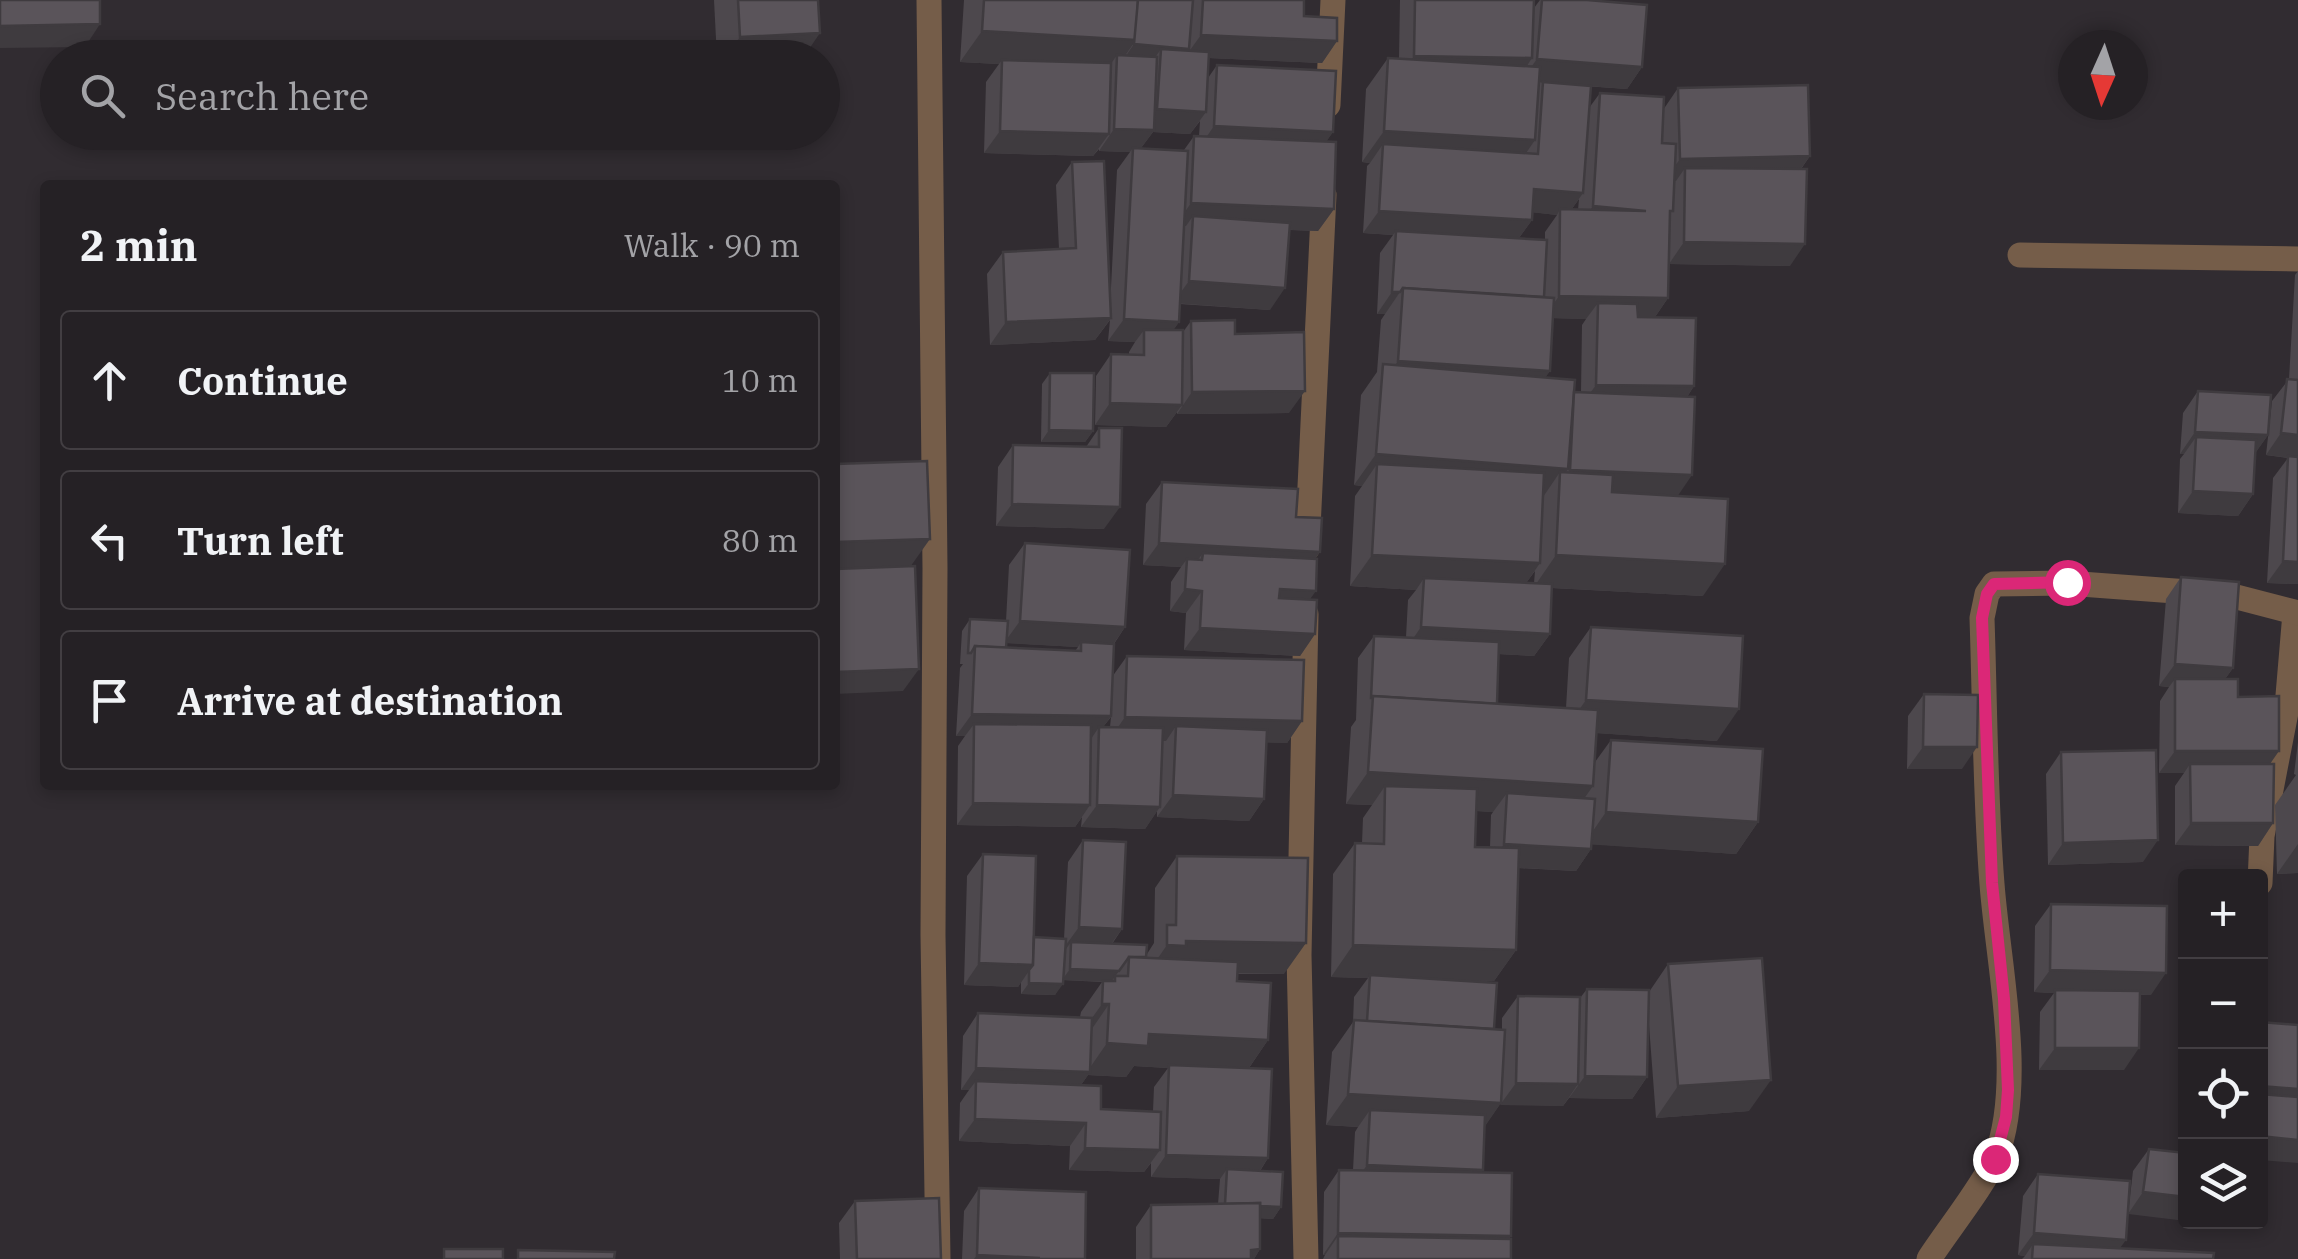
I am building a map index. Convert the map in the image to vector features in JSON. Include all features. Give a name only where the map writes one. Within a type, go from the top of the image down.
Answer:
[{"type":"street","points":[[929,0],[938,1259]]},
{"type":"street","points":[[1327,120],[1333,0]]},
{"type":"street","points":[[1306,1259],[1299,936],[1307,544],[1324,178]]},
{"type":"street","points":[[2020,255],[2298,259]]},
{"type":"street","points":[[1929,1259],[1995,1159],[2008,1104],[2004,999],[1992,883],[1982,618],[1987,594],[1994,584],[2067,582],[2229,595],[2296,613],[2286,706],[2262,836],[2261,869]]},
{"type":"building","points":[[0,0],[100,0],[100,24],[0,26]]},
{"type":"building","points":[[738,0],[818,0],[820,33],[740,37]]},
{"type":"building","points":[[984,0],[1138,0],[1136,40],[982,31]]},
{"type":"building","points":[[1138,0],[1193,0],[1189,49],[1134,44]]},
{"type":"building","points":[[1203,0],[1304,0],[1304,16],[1337,18],[1337,41],[1201,35]]},
{"type":"building","points":[[1415,0],[1534,0],[1532,58],[1414,56]]},
{"type":"building","points":[[1542,0],[1647,5],[1642,67],[1537,59]]},
{"type":"building","points":[[1161,49],[1209,52],[1206,112],[1157,109]]},
{"type":"building","points":[[1117,55],[1157,57],[1154,130],[1114,129]]},
{"type":"building","points":[[1388,58],[1540,67],[1535,140],[1384,131]]},
{"type":"building","points":[[1002,60],[1111,63],[1109,134],[1000,131]]},
{"type":"building","points":[[1217,65],[1336,71],[1333,132],[1214,126]]},
{"type":"building","points":[[1543,82],[1591,86],[1583,193],[1534,189],[1532,220],[1379,211],[1383,144],[1538,154]]},
{"type":"building","points":[[1808,85],[1810,156],[1680,159],[1678,88]]},
{"type":"building","points":[[1600,93],[1664,97],[1662,143],[1676,144],[1668,298],[1559,296],[1560,209],[1646,211],[1593,206]]},
{"type":"building","points":[[1194,136],[1336,142],[1334,209],[1191,203]]},
{"type":"building","points":[[1133,148],[1188,151],[1179,322],[1124,319]]},
{"type":"building","points":[[1104,161],[1111,318],[1006,322],[1003,252],[1076,248],[1072,162]]},
{"type":"building","points":[[1685,168],[1807,169],[1805,244],[1684,242]]},
{"type":"building","points":[[1193,216],[1290,223],[1285,288],[1189,281]]},
{"type":"building","points":[[1396,231],[1547,240],[1544,297],[1403,288],[1392,292]]},
{"type":"building","points":[[1403,288],[1554,298],[1550,371],[1398,361]]},
{"type":"building","points":[[1598,303],[1637,304],[1638,317],[1696,318],[1694,386],[1596,385]]},
{"type":"building","points":[[1235,320],[1235,334],[1304,332],[1305,391],[1192,392],[1191,321]]},
{"type":"building","points":[[1144,330],[1183,330],[1182,405],[1110,403],[1111,354],[1144,355]]},
{"type":"building","points":[[1383,364],[1575,380],[1568,469],[1376,454]]},
{"type":"building","points":[[1050,373],[1094,373],[1093,431],[1049,430]]},
{"type":"building","points":[[2287,379],[2298,380],[2298,435],[2281,433]]},
{"type":"building","points":[[2198,391],[2271,395],[2268,435],[2195,432]]},
{"type":"building","points":[[1574,392],[1695,397],[1692,475],[1570,470]]},
{"type":"building","points":[[1099,428],[1122,428],[1120,507],[1012,504],[1013,445],[1099,447]]},
{"type":"building","points":[[2196,437],[2256,440],[2253,494],[2193,491]]},
{"type":"building","points":[[2288,456],[2298,457],[2298,562],[2283,561]]},
{"type":"building","points":[[927,461],[930,539],[840,542],[840,464]]},
{"type":"building","points":[[1377,464],[1544,473],[1540,563],[1372,555]]},
{"type":"building","points":[[1560,472],[1613,475],[1612,492],[1728,499],[1725,564],[1556,555]]},
{"type":"building","points":[[1162,482],[1298,489],[1296,517],[1322,518],[1320,552],[1159,543]]},
{"type":"building","points":[[1025,543],[1130,550],[1125,627],[1020,621]]},
{"type":"building","points":[[1203,553],[1317,559],[1316,591],[1280,589],[1279,598],[1317,600],[1315,634],[1200,628],[1202,591],[1185,589],[1187,559],[1202,560]]},
{"type":"building","points":[[915,566],[919,669],[840,672],[840,569]]},
{"type":"building","points":[[2181,577],[2239,582],[2233,668],[2175,664]]},
{"type":"building","points":[[1424,578],[1552,584],[1550,634],[1421,627]]},
{"type":"building","points":[[970,619],[1008,621],[1006,648],[975,646],[968,653]]},
{"type":"building","points":[[1591,627],[1743,636],[1739,709],[1586,700]]},
{"type":"building","points":[[1374,636],[1499,642],[1497,704],[1371,698]]},
{"type":"building","points":[[1081,642],[1114,644],[1111,716],[972,714],[975,646],[1081,651]]},
{"type":"building","points":[[1127,656],[1304,660],[1302,721],[1125,717]]},
{"type":"building","points":[[2175,679],[2238,679],[2238,697],[2279,696],[2279,751],[2175,751]]},
{"type":"building","points":[[1924,694],[1978,695],[1977,747],[1923,747]]},
{"type":"building","points":[[1373,696],[1598,710],[1593,786],[1368,772]]},
{"type":"building","points":[[974,724],[1091,725],[1090,805],[973,803]]},
{"type":"building","points":[[1176,726],[1267,730],[1264,799],[1173,795]]},
{"type":"building","points":[[1099,727],[1163,728],[1160,807],[1097,805]]},
{"type":"building","points":[[1611,740],[1763,749],[1758,822],[1606,812]]},
{"type":"building","points":[[2156,750],[2158,840],[2063,843],[2061,752]]},
{"type":"building","points":[[2190,764],[2274,764],[2273,823],[2191,823]]},
{"type":"building","points":[[1385,786],[1477,789],[1475,847],[1519,848],[1516,950],[1353,945],[1355,843],[1384,844]]},
{"type":"building","points":[[1507,793],[1595,799],[1591,849],[1504,844]]},
{"type":"building","points":[[1083,840],[1126,842],[1122,929],[1079,927]]},
{"type":"building","points":[[983,854],[1036,856],[1033,965],[979,963]]},
{"type":"building","points":[[1177,856],[1308,858],[1306,943],[1186,941],[1186,946],[1167,945],[1167,925],[1176,925]]},
{"type":"building","points":[[2051,904],[2167,906],[2166,973],[2050,970]]},
{"type":"building","points":[[1034,937],[1066,939],[1063,984],[1029,983]]},
{"type":"building","points":[[1071,942],[1147,945],[1146,957],[1129,957],[1119,971],[1070,969]]},
{"type":"building","points":[[1129,957],[1238,962],[1237,981],[1271,983],[1268,1040],[1149,1034],[1148,1046],[1107,1043],[1109,1004],[1102,1004],[1103,981],[1128,976]]},
{"type":"building","points":[[1762,958],[1771,1080],[1678,1086],[1668,964]]},
{"type":"building","points":[[1370,975],[1497,983],[1494,1029],[1367,1021]]},
{"type":"building","points":[[1587,989],[1649,990],[1647,1077],[1585,1076]]},
{"type":"building","points":[[2055,990],[2140,991],[2139,1048],[2055,1048]]},
{"type":"building","points":[[1518,996],[1580,997],[1578,1084],[1516,1083]]},
{"type":"building","points":[[978,1013],[1092,1018],[1090,1072],[976,1068]]},
{"type":"building","points":[[1354,1020],[1505,1030],[1501,1103],[1348,1094]]},
{"type":"building","points":[[2268,1023],[2298,1025],[2298,1089],[2268,1087]]},
{"type":"building","points":[[1169,1065],[1272,1069],[1268,1158],[1166,1155]]},
{"type":"building","points":[[976,1081],[1101,1086],[1101,1109],[1161,1112],[1160,1150],[1085,1148],[1086,1123],[975,1119]]},
{"type":"building","points":[[2268,1095],[2298,1097],[2298,1140],[2268,1137]]},
{"type":"building","points":[[1370,1110],[1485,1115],[1483,1170],[1367,1165]]},
{"type":"building","points":[[2149,1149],[2178,1152],[2178,1196],[2143,1192]]},
{"type":"building","points":[[1227,1169],[1283,1172],[1281,1207],[1225,1204]]},
{"type":"building","points":[[1339,1170],[1512,1173],[1511,1236],[1338,1233]]},
{"type":"building","points":[[2038,1174],[2130,1181],[2126,1240],[2034,1233]]},
{"type":"building","points":[[979,1188],[1086,1192],[1085,1259],[990,1259],[1040,1258],[977,1255]]},
{"type":"building","points":[[939,1198],[941,1259],[857,1259],[855,1201]]},
{"type":"building","points":[[1260,1203],[1260,1249],[1251,1250],[1251,1259],[1151,1259],[1151,1205]]},
{"type":"building","points":[[1338,1236],[1511,1239],[1511,1259],[1338,1259]]},
{"type":"building","points":[[2033,1244],[2214,1253],[2213,1259],[2032,1259]]},
{"type":"building","points":[[444,1249],[503,1249],[503,1259],[444,1259]]},
{"type":"building","points":[[518,1250],[615,1252],[614,1259],[518,1259]]},
{"type":"route","points":[[1995,1159],[2006,1117],[2008,1090],[2004,999],[1992,883],[1982,618],[1987,594],[1994,584],[2067,582]]}]
